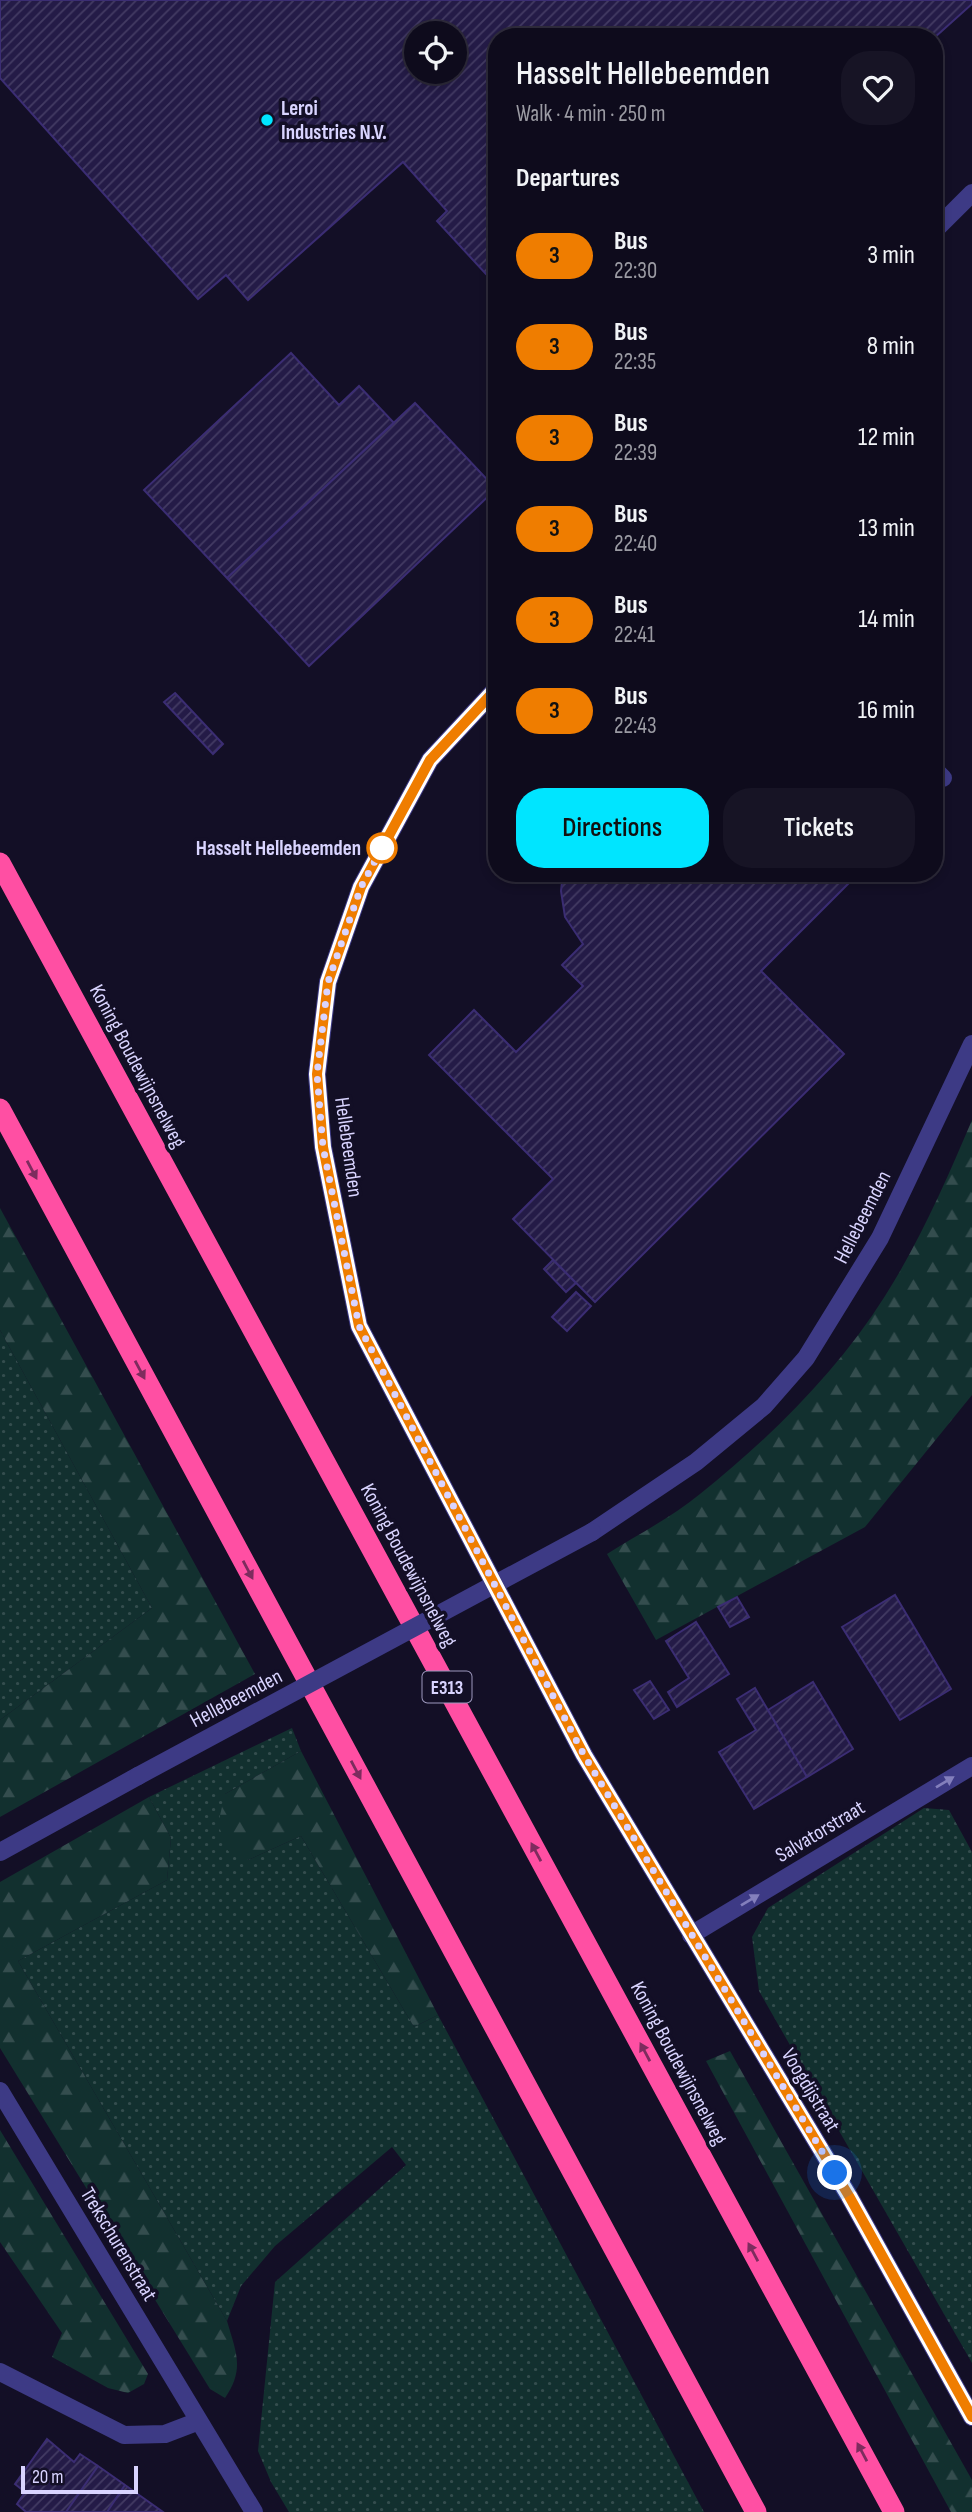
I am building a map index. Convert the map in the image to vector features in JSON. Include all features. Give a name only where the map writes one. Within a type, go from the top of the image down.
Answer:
[{"type":"highway","name":"Koning Boudewijnsnelweg","points":[[0,863],[894,2512]]},
{"type":"highway","points":[[0,1110],[757,2512]]},
{"type":"street","points":[[943,222],[972,193]]},
{"type":"street","name":"Hellebeemden","points":[[488,698],[430,760],[361,887],[328,982],[317,1074],[323,1147],[359,1326],[584,1755],[691,1935]]},
{"type":"street","name":"Hellebeemden","points":[[0,1852],[592,1532],[696,1462],[745,1422],[764,1406],[806,1358],[880,1238],[972,1044]]},
{"type":"street","name":"Salvatorstraat","points":[[691,1935],[972,1766]]},
{"type":"street","name":"Voogdijstraat","points":[[691,1935],[849,2196],[972,2417]]},
{"type":"street","name":"Trekschurenstraat","points":[[0,2091],[254,2512]]},
{"type":"street","points":[[0,2372],[124,2435],[164,2434],[199,2421]]},
{"type":"green space","points":[[972,1120],[972,1395],[865,1527],[656,1640],[607,1554],[689,1502],[752,1450],[801,1402],[846,1351],[885,1296],[910,1254]]},
{"type":"green space","points":[[0,1208],[255,1674],[0,1817],[0,1720],[152,1608],[0,1330]]},
{"type":"green space","points":[[0,1330],[152,1608],[0,1720]]},
{"type":"green space","points":[[292,1728],[301,1751],[225,1794],[248,1860],[301,1836],[414,2027],[438,2015],[704,2512],[289,2512],[271,2482],[258,2451],[275,2282],[406,2165],[392,2147],[275,2246],[241,2286],[227,2321],[18,1961],[167,1880],[171,1838],[149,1797]]},
{"type":"green space","points":[[301,1751],[438,2015],[414,2027],[301,1836],[248,1860],[228,1851],[218,1824],[225,1794]]},
{"type":"green space","points":[[149,1797],[171,1838],[167,1880],[18,1961],[227,2321],[236,2351],[237,2369],[225,2398],[210,2389],[0,2048],[0,1882]]},
{"type":"green space","points":[[924,1808],[949,1810],[972,1852],[972,2363],[759,1991],[752,1937],[768,1908]]},
{"type":"green space","points":[[730,2051],[972,2480],[972,2512],[951,2512],[706,2061]]},
{"type":"green space","points":[[0,2130],[148,2374],[144,2384],[128,2393],[108,2388],[52,2357],[62,2333],[0,2242]]},
{"type":"building","name":"Leroi Industries N.V.","points":[[0,0],[972,0],[972,4],[943,30],[488,28],[488,276],[437,221],[447,211],[403,162],[248,300],[226,275],[198,299],[0,78]]},
{"type":"building","points":[[291,353],[339,405],[359,386],[394,423],[227,578],[144,490]]},
{"type":"building","points":[[415,403],[488,481],[488,497],[309,666],[227,578]]},
{"type":"building","points":[[175,693],[223,744],[213,754],[164,702]]},
{"type":"building","points":[[562,882],[850,882],[761,971],[844,1054],[595,1302],[513,1219],[553,1179],[429,1055],[474,1010],[516,1052],[583,986],[562,965],[583,944],[565,917]]},
{"type":"building","points":[[553,1260],[576,1283],[566,1292],[544,1269]]},
{"type":"building","points":[[576,1292],[591,1306],[567,1331],[552,1317]]},
{"type":"building","points":[[895,1595],[951,1689],[900,1720],[842,1627]]},
{"type":"building","points":[[737,1597],[749,1617],[730,1627],[718,1607]]},
{"type":"building","points":[[696,1622],[729,1674],[677,1707],[668,1692],[689,1678],[666,1641]]},
{"type":"building","points":[[650,1681],[669,1710],[654,1719],[634,1690]]},
{"type":"building","points":[[813,1682],[853,1749],[807,1777],[768,1710]]},
{"type":"building","points":[[755,1688],[807,1777],[754,1809],[719,1752],[756,1730],[737,1699]]},
{"type":"building","points":[[47,2439],[74,2462],[80,2454],[98,2466],[66,2512],[26,2512],[17,2504],[25,2492],[15,2484]]},
{"type":"building","points":[[98,2466],[125,2485],[107,2512],[66,2512]]},
{"type":"building","points":[[125,2485],[163,2512],[107,2512]]},
{"type":"bus line","name":"3","points":[[488,698],[430,760],[361,887],[328,982],[317,1074],[323,1147],[359,1326],[584,1755],[849,2196],[972,2417]]},
{"type":"place","name":"Leroi Industries N.V.","points":[[267,120]]},
{"type":"place","name":"Hasselt Hellebeemden","points":[[382,848]]},
{"type":"route","points":[[382,848],[384,844],[361,887],[328,982],[317,1074],[323,1147],[359,1326],[584,1755],[835,2173]]}]
